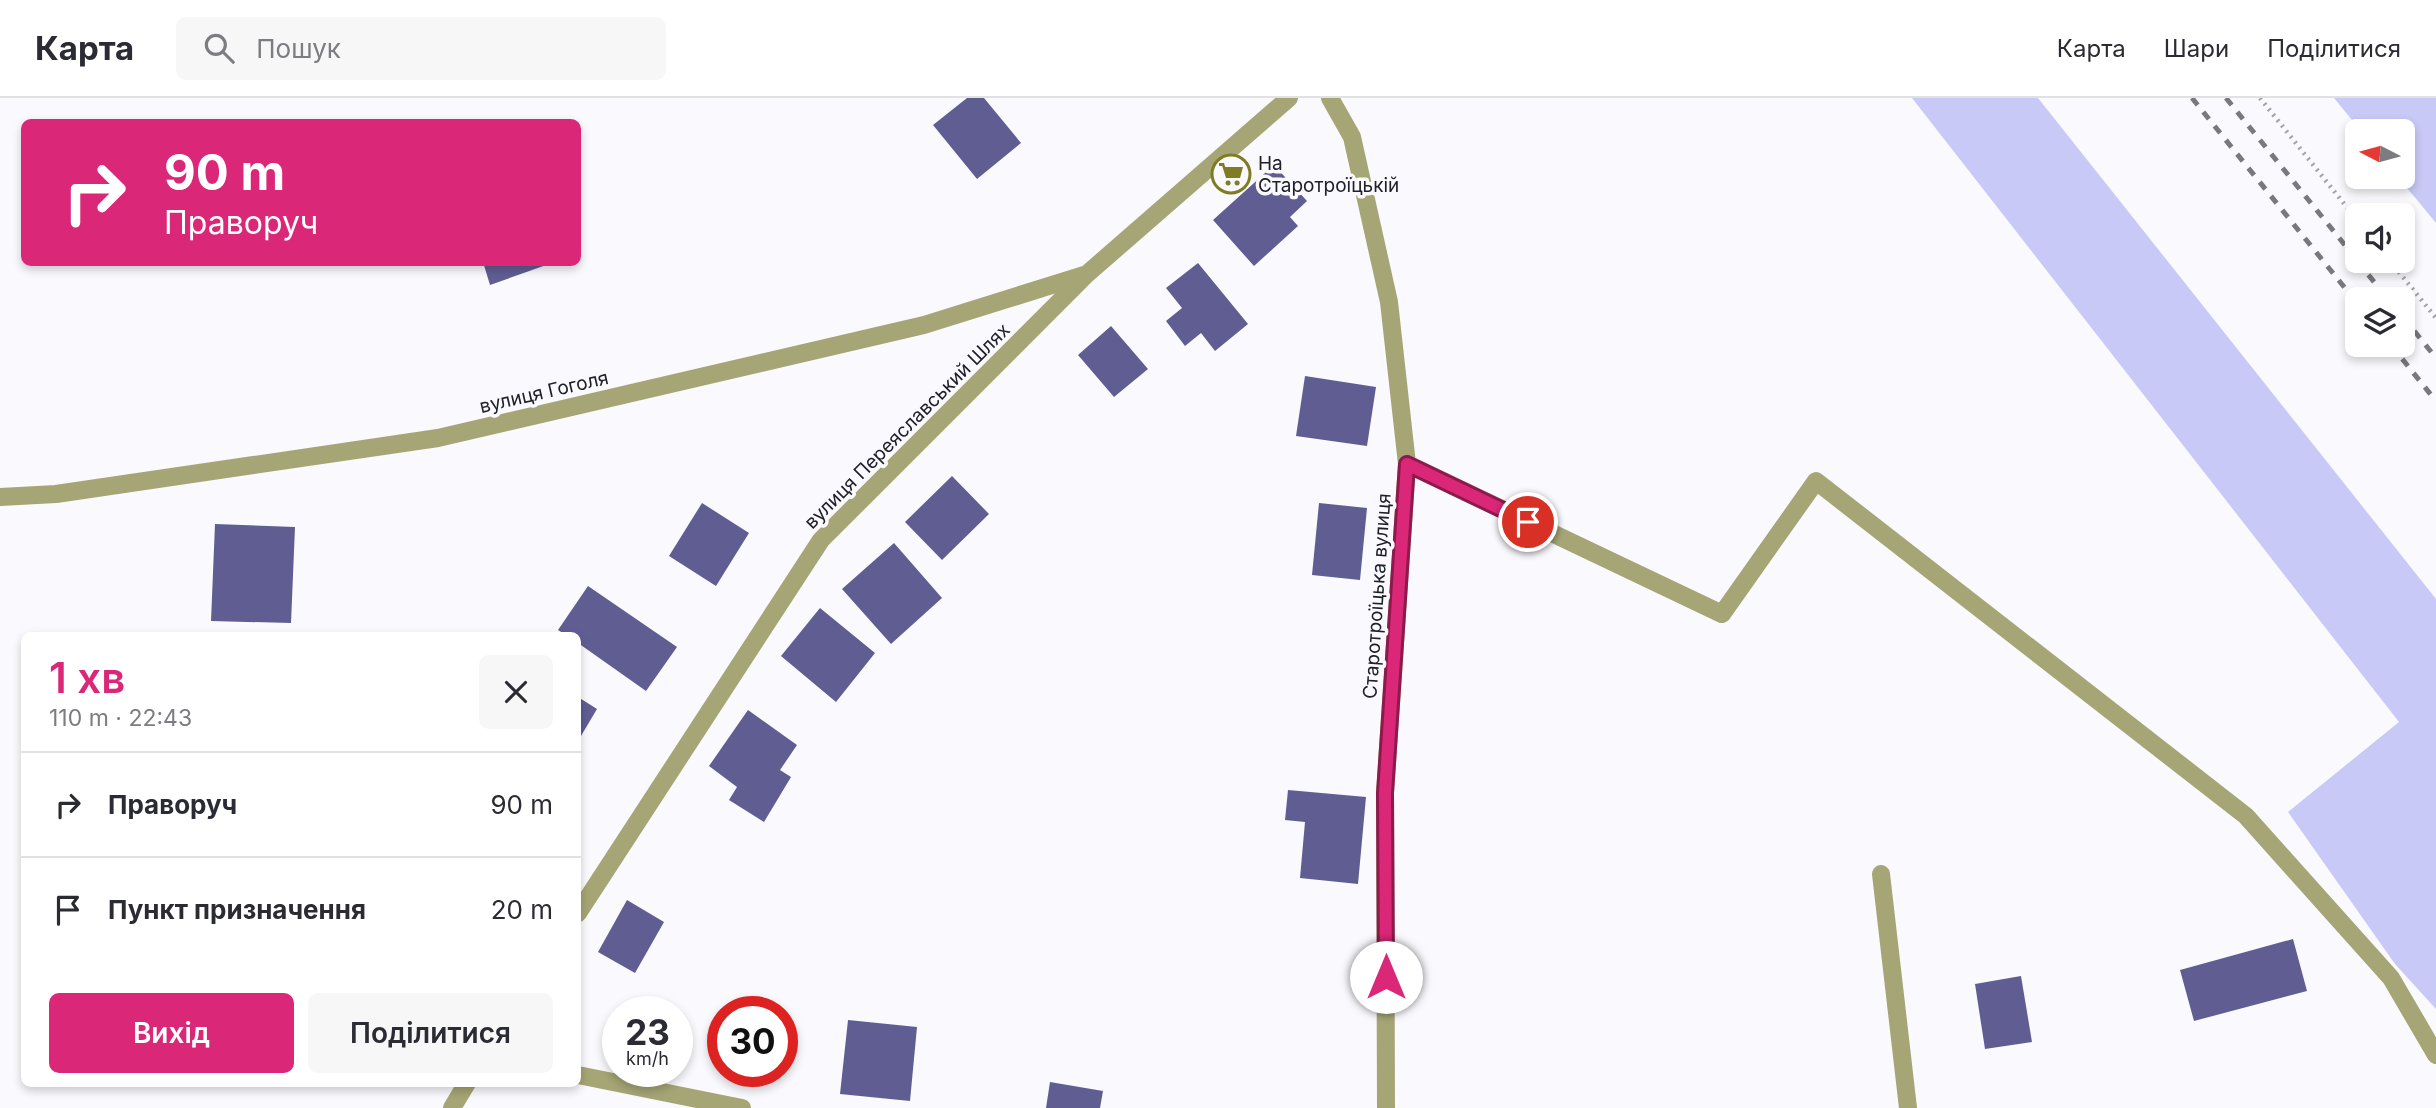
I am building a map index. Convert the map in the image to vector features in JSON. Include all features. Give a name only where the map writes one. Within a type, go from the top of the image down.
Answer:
[{"type":"street","name":"вулиця Переяславський Шлях","points":[[581,908],[821,540],[1087,274],[1289,98]]},
{"type":"street","name":"Старотроїцька вулиця","points":[[1330,98],[1352,137],[1390,302],[1407,464],[1385,793],[1386,1108]]},
{"type":"street","name":"вулиця Гоголя","points":[[0,497],[56,494],[438,438],[923,325],[1087,274]]},
{"type":"street","points":[[1407,464],[1722,614],[1815,481],[2246,817],[2391,978],[2436,1055]]},
{"type":"street","points":[[1881,874],[1908,1108]]},
{"type":"street","points":[[581,1076],[742,1108]]},
{"type":"street","points":[[452,1108],[465,1087]]},
{"type":"path","points":[[2260,98],[2345,205]]},
{"type":"path","points":[[2400,273],[2436,318]]},
{"type":"shaded area","points":[[1912,98],[2038,98],[2436,599],[2436,1009],[2395,964],[2288,812],[2399,722]]},
{"type":"shaded area","points":[[2334,98],[2436,98],[2436,223],[2408,189],[2415,189],[2415,119],[2351,119]]},
{"type":"building","points":[[967,98],[984,98],[1021,143],[977,179],[933,125]]},
{"type":"building","points":[[1274,165],[1307,201],[1290,217],[1298,226],[1254,266],[1213,220]]},
{"type":"building","points":[[1198,263],[1248,324],[1215,351],[1201,333],[1185,346],[1166,321],[1182,308],[1166,288]]},
{"type":"building","points":[[484,266],[544,266],[490,285]]},
{"type":"building","points":[[1111,326],[1148,369],[1114,397],[1078,355]]},
{"type":"building","points":[[1305,376],[1376,387],[1367,446],[1296,436]]},
{"type":"building","points":[[952,476],[989,514],[942,560],[905,522]]},
{"type":"building","points":[[702,503],[749,533],[716,586],[669,556]]},
{"type":"building","points":[[1319,503],[1367,508],[1360,580],[1312,575]]},
{"type":"building","points":[[215,524],[295,527],[291,623],[211,621]]},
{"type":"building","points":[[894,543],[942,598],[891,644],[842,589]]},
{"type":"building","points":[[588,586],[677,647],[646,691],[581,645],[581,632],[558,630]]},
{"type":"building","points":[[820,608],[875,653],[836,702],[781,656]]},
{"type":"building","points":[[581,699],[597,709],[581,736]]},
{"type":"building","points":[[748,710],[797,745],[780,770],[791,777],[764,822],[729,800],[737,787],[709,766]]},
{"type":"building","points":[[1288,790],[1366,797],[1358,884],[1300,878],[1305,822],[1285,820]]},
{"type":"building","points":[[627,900],[664,922],[635,973],[598,952]]},
{"type":"building","points":[[2293,939],[2307,991],[2194,1021],[2180,970]]},
{"type":"building","points":[[2021,976],[2032,1042],[1985,1049],[1975,984]]},
{"type":"building","points":[[848,1020],[917,1027],[910,1101],[840,1094]]},
{"type":"building","points":[[1050,1082],[1103,1091],[1100,1108],[1046,1108]]},
{"type":"railway","points":[[2192,98],[2345,288]]},
{"type":"railway","points":[[2226,98],[2345,245]]},
{"type":"railway","points":[[2367,273],[2378,287]]},
{"type":"railway","points":[[2415,332],[2436,358]]},
{"type":"railway","points":[[2401,357],[2436,401]]},
{"type":"place","name":"На Старотроїцькій","points":[[1231,174]]},
{"type":"route","points":[[1386,977],[1385,793],[1407,464],[1528,522]]}]
